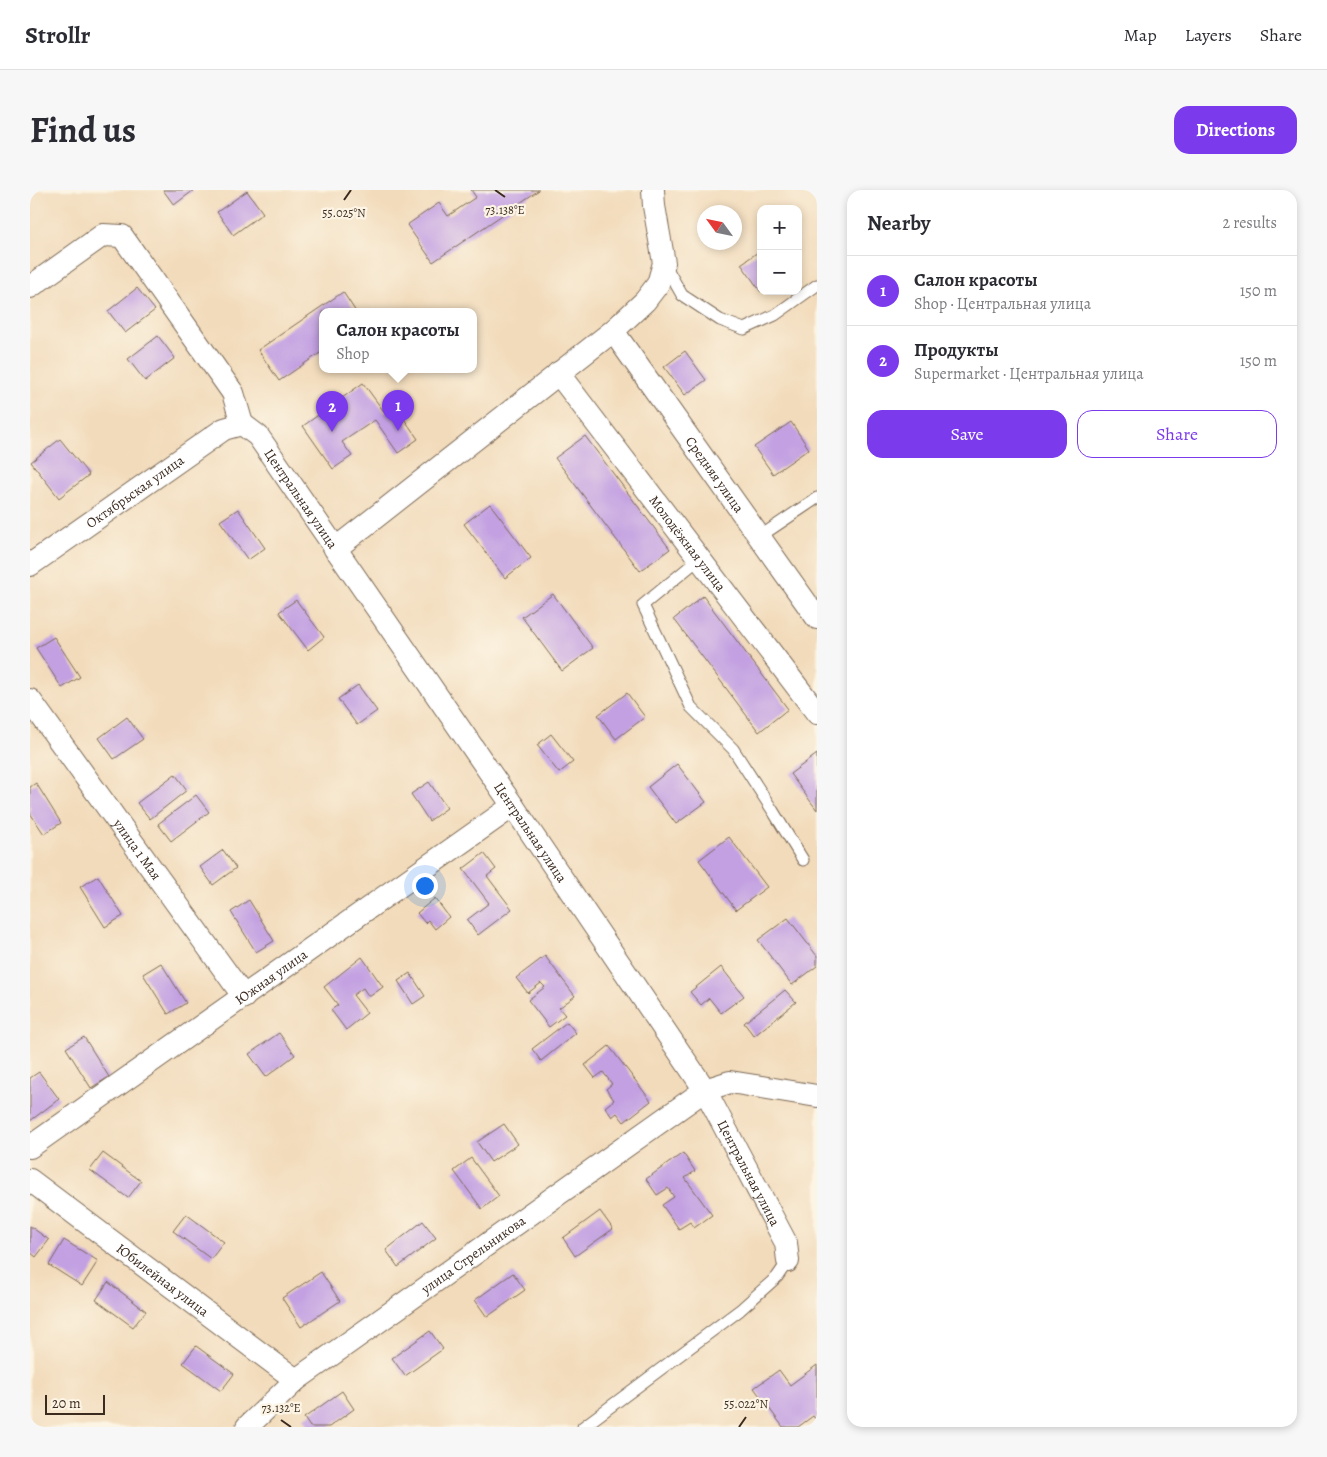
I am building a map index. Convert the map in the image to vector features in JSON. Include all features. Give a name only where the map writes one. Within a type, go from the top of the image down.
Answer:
[{"type":"street","points":[[335,549],[613,331],[645,301],[658,284],[664,263],[653,190]]},
{"type":"street","points":[[30,287],[102,235],[122,236],[233,394],[242,424]]},
{"type":"street","name":"Средняя улица","points":[[613,331],[817,618]]},
{"type":"street","name":"Молодёжная улица","points":[[558,373],[817,713]]},
{"type":"street","name":"Центральная улица","points":[[242,424],[258,436],[513,806],[705,1090],[786,1243],[788,1261]]},
{"type":"street","name":"Октябрьская улица","points":[[30,565],[224,429],[242,424]]},
{"type":"street","name":"улица 1 Мая","points":[[30,700],[244,997]]},
{"type":"street","name":"Южная улица","points":[[30,1147],[513,806]]},
{"type":"street","name":"улица Стрельникова","points":[[247,1427],[296,1380],[705,1090],[730,1082],[817,1096]]},
{"type":"street","name":"Юбилейная улица","points":[[30,1180],[296,1380]]},
{"type":"lane","points":[[664,263],[682,295],[720,320],[744,329],[775,315],[817,285]]},
{"type":"lane","points":[[759,537],[817,498]]},
{"type":"lane","points":[[699,559],[643,605],[691,707],[733,748],[803,860]]},
{"type":"lane","points":[[583,1427],[740,1310],[777,1277],[788,1261]]},
{"type":"building","points":[[163,190],[194,190],[174,205]]},
{"type":"building","points":[[471,190],[539,190],[433,262],[407,225],[439,203],[448,216],[476,197]]},
{"type":"building","points":[[247,191],[263,213],[233,235],[217,212]]},
{"type":"building","points":[[757,253],[757,286],[741,264]]},
{"type":"building","points":[[137,288],[155,310],[125,333],[108,311]]},
{"type":"building","points":[[343,292],[353,308],[320,308]]},
{"type":"building","points":[[319,308],[319,354],[279,381],[258,350]]},
{"type":"building","points":[[158,336],[175,358],[145,381],[128,359]]},
{"type":"building","points":[[685,351],[706,380],[685,395],[664,367]]},
{"type":"building","points":[[363,383],[385,413],[395,406],[418,439],[398,453],[375,420],[342,442],[352,456],[333,469],[303,426]]},
{"type":"building","points":[[791,422],[809,449],[773,474],[754,447]]},
{"type":"building","points":[[585,436],[670,549],[640,571],[555,458]]},
{"type":"building","points":[[60,439],[89,475],[59,498],[31,462]]},
{"type":"building","points":[[490,504],[531,558],[505,578],[464,524]]},
{"type":"building","points":[[238,509],[265,548],[248,560],[220,521]]},
{"type":"building","points":[[553,594],[593,648],[562,671],[522,617]]},
{"type":"building","points":[[703,596],[788,709],[759,732],[674,619]]},
{"type":"building","points":[[296,600],[324,637],[308,650],[279,612]]},
{"type":"building","points":[[54,637],[80,677],[62,688],[36,648]]},
{"type":"building","points":[[358,685],[377,711],[357,725],[338,699]]},
{"type":"building","points":[[627,693],[645,717],[616,739],[598,715]]},
{"type":"building","points":[[127,717],[143,739],[114,759],[99,738]]},
{"type":"building","points":[[551,734],[573,762],[559,773],[537,745]]},
{"type":"building","points":[[817,754],[817,810],[790,774]]},
{"type":"building","points":[[677,764],[706,802],[676,824],[648,787]]},
{"type":"building","points":[[175,774],[187,790],[150,819],[137,803]]},
{"type":"building","points":[[429,782],[447,808],[429,821],[411,794]]},
{"type":"building","points":[[36,783],[61,823],[44,834],[30,813],[30,787]]},
{"type":"building","points":[[196,795],[209,812],[171,841],[158,824]]},
{"type":"building","points":[[729,837],[767,887],[736,910],[699,860]]},
{"type":"building","points":[[223,850],[236,868],[213,885],[200,867]]},
{"type":"building","points":[[484,853],[496,869],[487,876],[512,909],[478,935],[467,920],[489,903],[463,869]]},
{"type":"building","points":[[98,876],[123,916],[105,927],[80,887]]},
{"type":"building","points":[[435,898],[449,917],[435,929],[428,920],[425,923],[417,913]]},
{"type":"building","points":[[249,900],[274,941],[256,952],[231,912]]},
{"type":"building","points":[[788,918],[817,956],[817,966],[792,985],[758,940]]},
{"type":"building","points":[[545,956],[575,996],[559,1008],[565,1015],[549,1027],[528,1000],[545,987],[541,983],[528,993],[516,978]]},
{"type":"building","points":[[362,957],[383,987],[369,997],[363,988],[353,995],[367,1013],[346,1030],[331,1010],[338,1005],[324,987]]},
{"type":"building","points":[[161,963],[186,1003],[168,1014],[143,974]]},
{"type":"building","points":[[721,967],[744,996],[721,1013],[709,998],[701,1005],[690,992]]},
{"type":"building","points":[[410,973],[425,996],[413,1004],[398,981]]},
{"type":"building","points":[[785,990],[796,1002],[754,1036],[744,1023]]},
{"type":"building","points":[[567,1022],[576,1033],[541,1061],[532,1049]]},
{"type":"building","points":[[279,1033],[295,1055],[266,1077],[249,1054]]},
{"type":"building","points":[[84,1037],[109,1077],[91,1088],[66,1048]]},
{"type":"building","points":[[609,1046],[651,1101],[624,1122],[617,1113],[612,1117],[605,1107],[614,1100],[606,1089],[612,1084],[603,1072],[595,1078],[585,1065]]},
{"type":"building","points":[[39,1072],[59,1099],[30,1121],[30,1078]]},
{"type":"building","points":[[504,1124],[518,1144],[491,1162],[477,1142]]},
{"type":"building","points":[[103,1153],[141,1181],[128,1198],[90,1170]]},
{"type":"building","points":[[683,1153],[695,1171],[685,1178],[712,1215],[694,1228],[690,1222],[679,1229],[662,1205],[674,1197],[668,1188],[657,1195],[646,1179]]},
{"type":"building","points":[[471,1158],[499,1196],[482,1209],[454,1171]]},
{"type":"building","points":[[600,1211],[613,1229],[575,1256],[563,1238]]},
{"type":"building","points":[[186,1214],[224,1242],[211,1259],[173,1231]]},
{"type":"building","points":[[423,1221],[436,1238],[398,1267],[386,1250]]},
{"type":"building","points":[[30,1226],[49,1240],[36,1257],[30,1252]]},
{"type":"building","points":[[64,1240],[98,1261],[82,1286],[49,1265]]},
{"type":"building","points":[[321,1272],[340,1301],[301,1327],[282,1298]]},
{"type":"building","points":[[513,1273],[525,1290],[487,1317],[475,1300]]},
{"type":"building","points":[[108,1282],[146,1311],[133,1327],[96,1300]]},
{"type":"building","points":[[430,1331],[443,1349],[405,1376],[392,1358]]},
{"type":"building","points":[[196,1346],[234,1374],[221,1391],[183,1363]]},
{"type":"building","points":[[817,1365],[817,1421],[813,1416],[798,1427],[783,1427],[754,1388],[779,1370],[790,1385]]},
{"type":"building","points":[[342,1391],[354,1409],[329,1427],[310,1427],[304,1418]]},
{"type":"place","name":"Салон красоты","points":[[398,431]]},
{"type":"place","name":"Продукты","points":[[332,432]]}]
